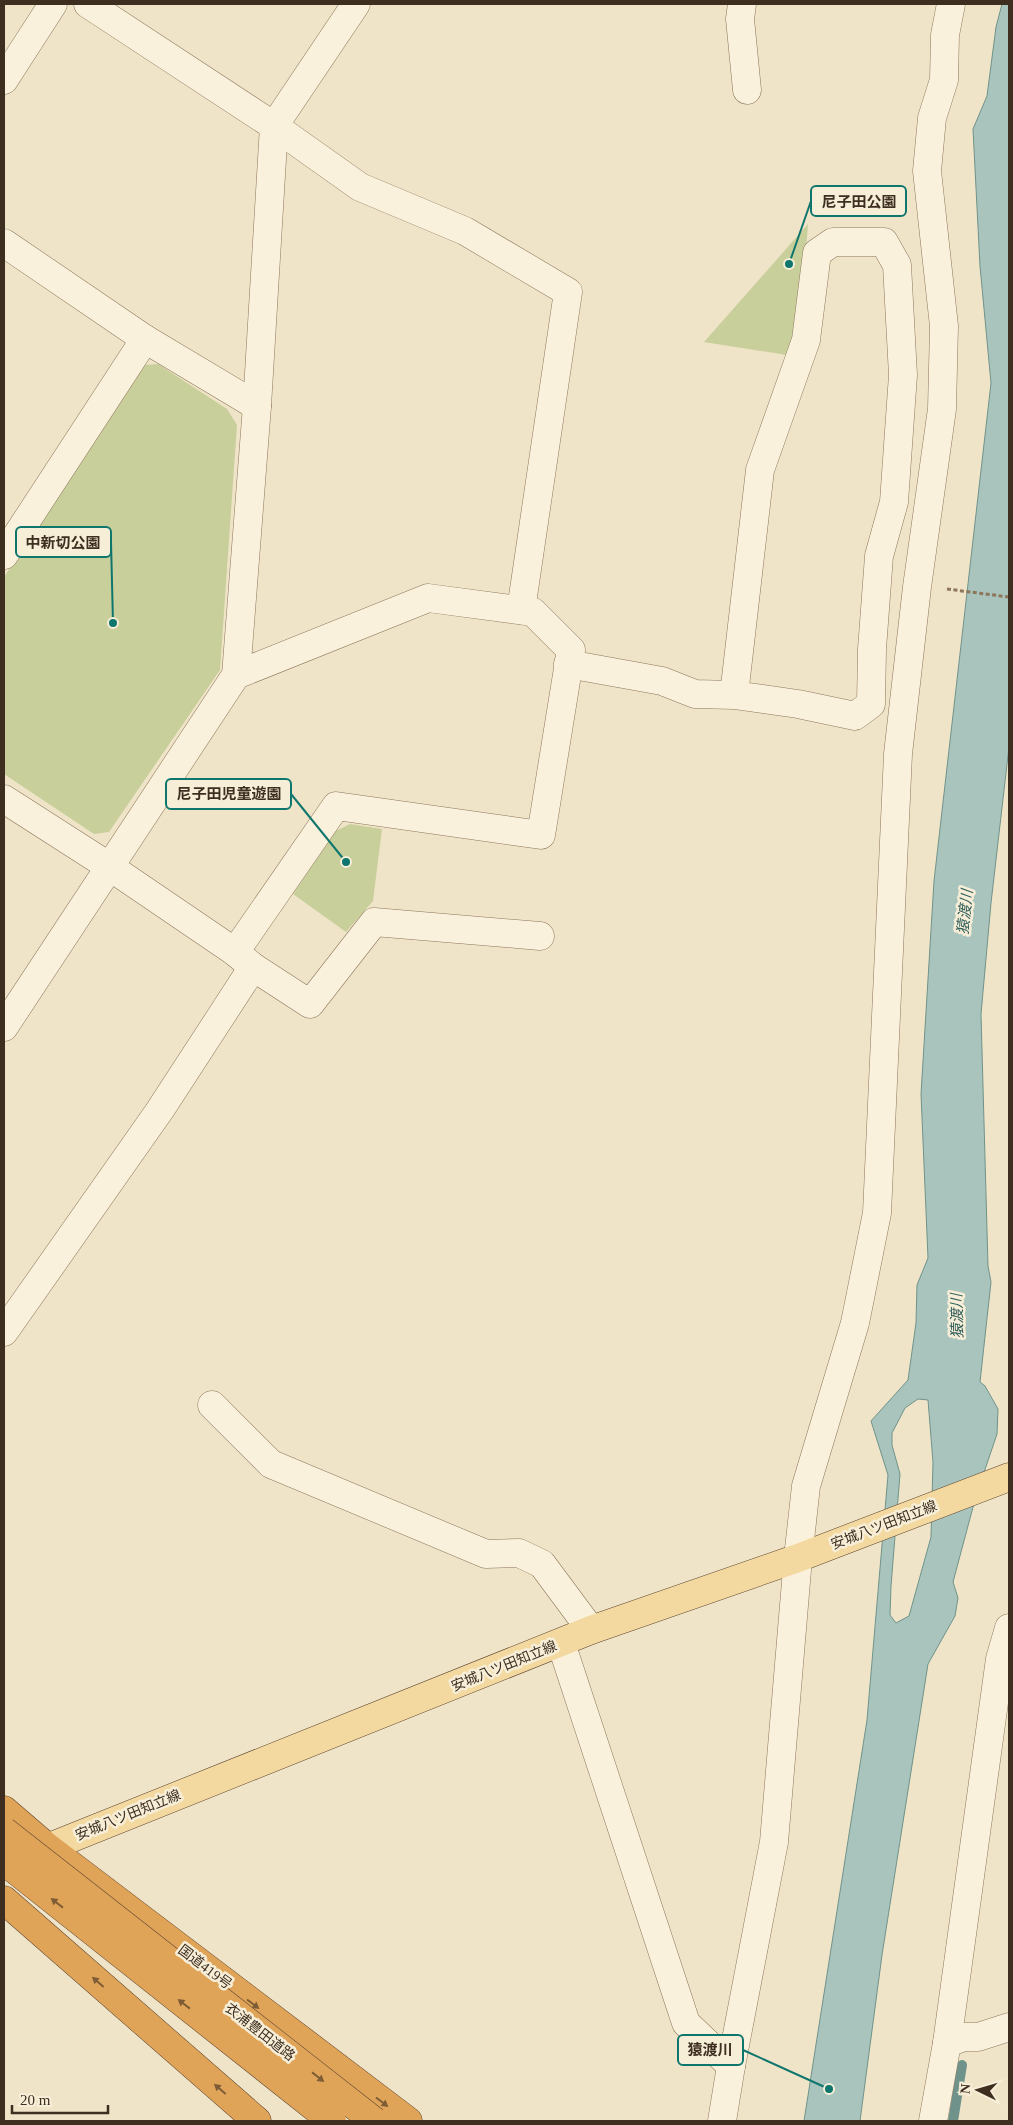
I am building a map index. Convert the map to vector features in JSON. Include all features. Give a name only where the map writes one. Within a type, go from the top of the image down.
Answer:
[{"type":"highway","name":"国道419号","points":[[4,1810],[46,1847],[408,2121]]},
{"type":"highway","name":"衣浦豊田道路","points":[[4,1831],[374,2121]]},
{"type":"highway","name":"衣浦豊田道路","points":[[4,1861],[332,2121]]},
{"type":"highway","points":[[4,1900],[257,2121]]},
{"type":"main road","name":"安城八ツ田知立線","points":[[4,1867],[46,1847],[591,1630],[808,1555],[1009,1477]]},
{"type":"street","points":[[4,80],[53,4]]},
{"type":"street","points":[[88,4],[274,126],[360,187],[464,231],[568,292],[521,610]]},
{"type":"street","points":[[4,1027],[236,675],[257,406],[274,126],[356,4]]},
{"type":"street","points":[[742,4],[740,19],[747,90]]},
{"type":"street","points":[[722,2121],[774,1842],[808,1555],[806,1486],[855,1323],[877,1213],[898,754],[916,586],[942,409],[944,326],[927,171],[932,118],[944,80],[944,35],[951,4]]},
{"type":"street","points":[[568,664],[662,681],[695,694],[734,695],[798,704],[856,716],[872,704],[872,649],[879,556],[894,502],[903,375],[897,265],[884,242],[833,242],[817,253],[806,340],[760,470],[734,695]]},
{"type":"street","points":[[4,243],[145,339],[257,406]]},
{"type":"street","points":[[4,555],[145,339]]},
{"type":"street","points":[[4,1332],[160,1110],[244,960],[336,806],[541,835],[571,650],[533,612],[428,598],[236,675]]},
{"type":"street","points":[[4,798],[110,867],[310,1004],[374,922],[540,936]]},
{"type":"street","points":[[212,1405],[271,1464],[486,1554],[519,1552],[542,1564],[591,1630]]},
{"type":"street","points":[[933,2121],[998,1752],[1000,1659],[1009,1628]]},
{"type":"street","points":[[562,1643],[686,2023],[732,2066]]},
{"type":"street","points":[[947,2043],[964,2037],[978,2037],[1009,2027]]},
{"type":"path","points":[[944,589],[1009,597]]},
{"type":"green space","points":[[808,224],[802,304],[787,355],[704,342]]},
{"type":"green space","points":[[158,364],[227,409],[237,425],[220,670],[109,832],[94,834],[4,774],[4,577],[143,365]]},
{"type":"green space","points":[[350,824],[382,829],[373,901],[346,932],[293,894],[336,831]]},
{"type":"water","points":[[1002,4],[1009,4],[1009,747],[991,903],[981,1014],[988,1266],[991,1282],[980,1382],[985,1386],[998,1409],[997,1434],[976,1496],[953,1582],[958,1598],[955,1616],[928,1664],[882,1955],[860,2121],[804,2121],[867,1720],[888,1475],[871,1421],[908,1380],[916,1323],[917,1285],[928,1258],[921,1094],[934,881],[991,383],[980,266],[973,129],[987,96],[996,27]],"holes":[[[918,1399],[928,1400],[933,1462],[931,1537],[909,1616],[896,1623],[890,1615],[900,1474],[892,1445],[892,1433],[905,1408]]]},
{"type":"waterway","points":[[953,2121],[962,2065]]},
{"type":"place","name":"尼子田公園","points":[[789,264]]},
{"type":"place","name":"中新切公園","points":[[113,623]]},
{"type":"place","name":"尼子田児童遊園","points":[[346,862]]},
{"type":"place","name":"猿渡川","points":[[829,2089]]}]
